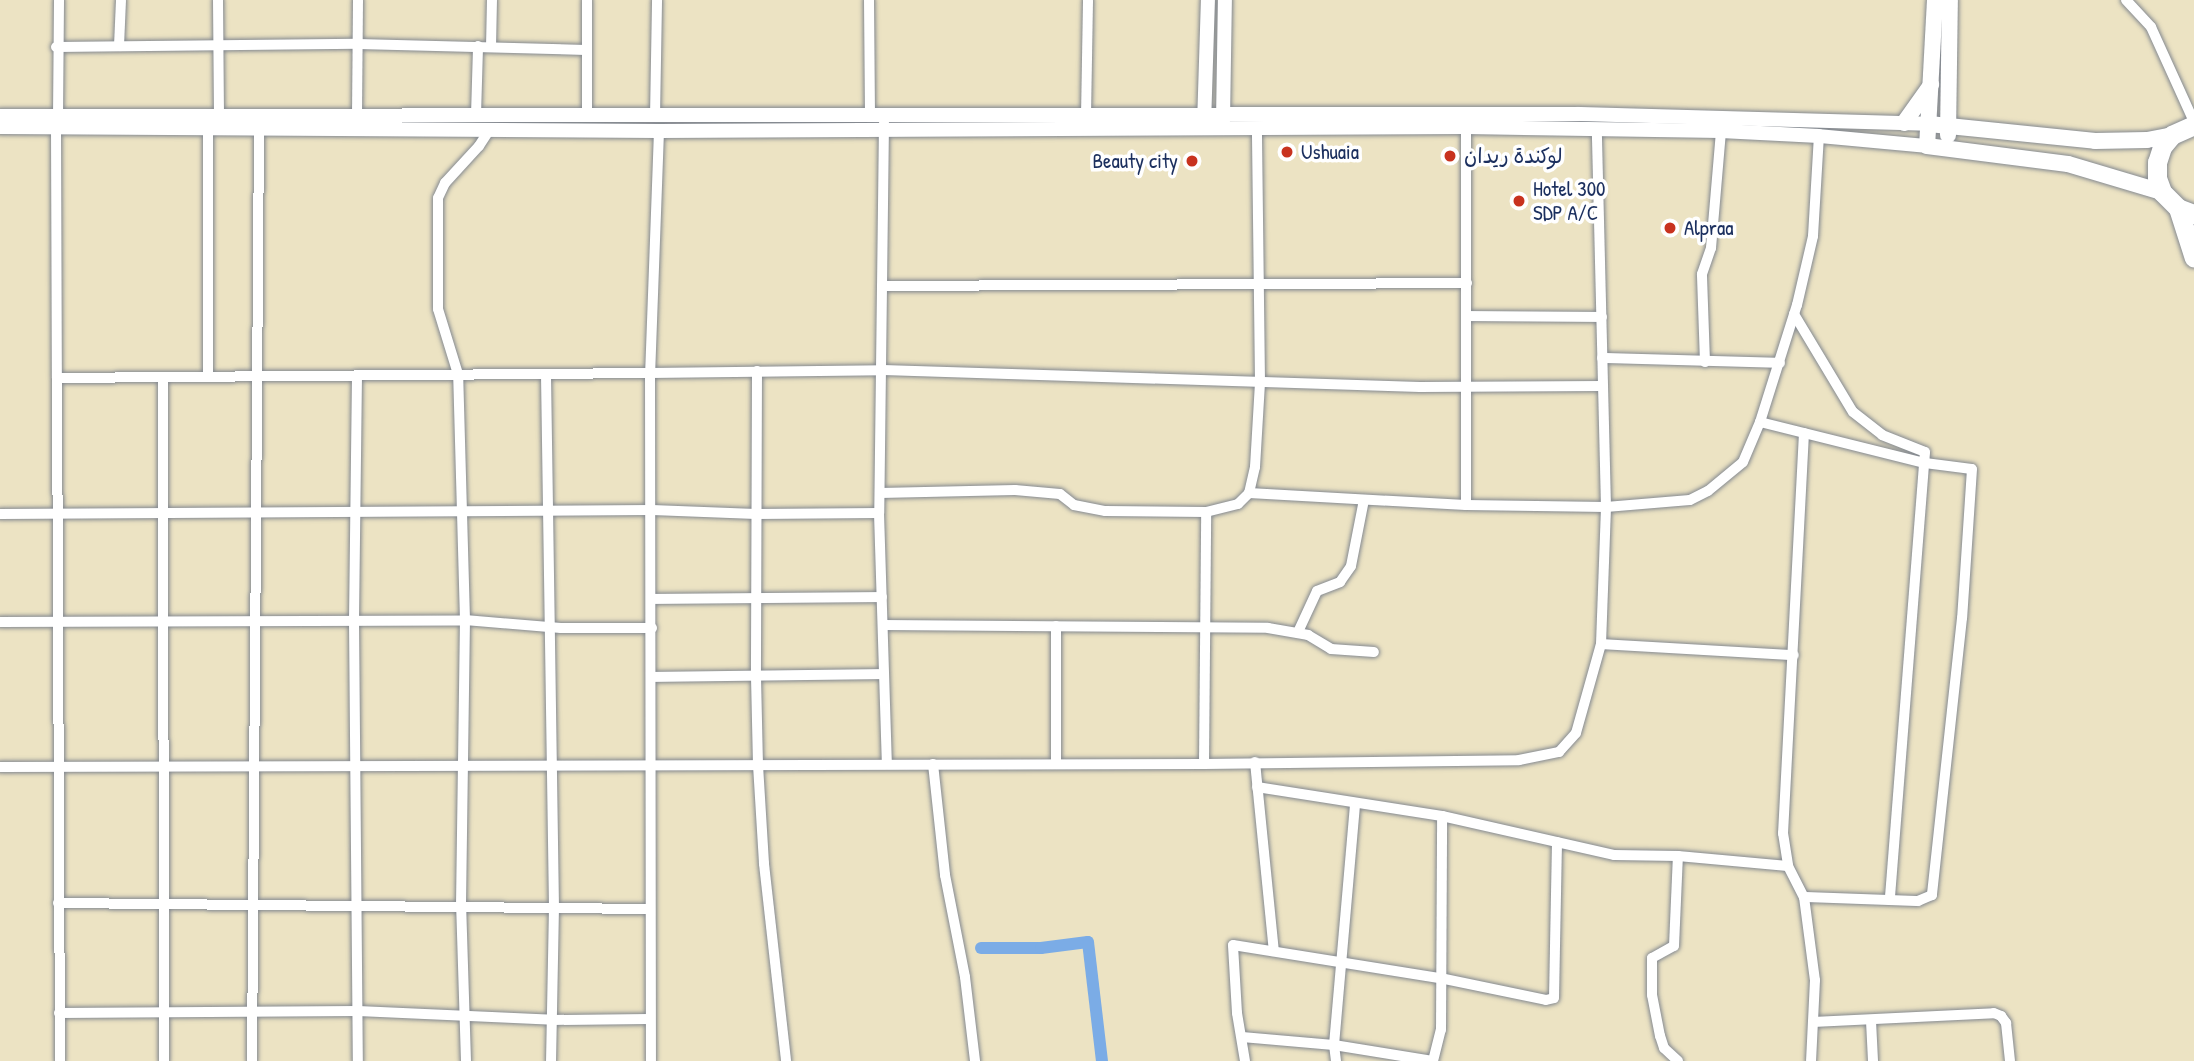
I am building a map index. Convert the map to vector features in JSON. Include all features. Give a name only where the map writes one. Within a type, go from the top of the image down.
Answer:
[{"type":"highway","points":[[2194,123],[2172,135],[2162,147],[2157,162],[2157,177],[2162,192],[2186,211],[2194,258]]},
{"type":"main road","points":[[1204,121],[1208,0]]},
{"type":"main road","points":[[1224,121],[1225,0]]},
{"type":"main road","points":[[1936,0],[1939,81],[1948,125],[1948,148]]},
{"type":"main road","points":[[1927,146],[1950,0]]},
{"type":"main road","points":[[1904,123],[1939,81]]},
{"type":"main road","points":[[1939,81],[1969,127]]},
{"type":"main road","points":[[0,127],[219,114],[587,117],[657,124]]},
{"type":"main road","points":[[879,121],[1224,121],[1579,114],[1929,124],[2095,141],[2134,141],[2172,135]]},
{"type":"main road","points":[[0,116],[57,122],[208,127],[491,129],[1086,116],[1204,121]]},
{"type":"main road","points":[[1224,121],[1257,127],[1597,129],[1819,136],[1948,148],[2068,164],[2162,192]]},
{"type":"street","points":[[59,0],[55,512],[60,1061]]},
{"type":"street","points":[[119,46],[121,0]]},
{"type":"street","points":[[218,0],[219,114]]},
{"type":"street","points":[[357,115],[358,0]]},
{"type":"street","points":[[491,47],[492,0]]},
{"type":"street","points":[[587,0],[587,117]]},
{"type":"street","points":[[651,1061],[649,909],[653,765],[650,373],[657,124],[657,0]]},
{"type":"street","points":[[870,0],[879,121],[883,370],[879,513],[887,764]]},
{"type":"street","points":[[1086,116],[1088,0]]},
{"type":"street","points":[[2126,0],[2151,27],[2194,123]]},
{"type":"street","points":[[57,47],[358,44],[586,50]]},
{"type":"street","points":[[476,115],[478,46]]},
{"type":"street","points":[[208,127],[208,376]]},
{"type":"street","points":[[253,1061],[259,127]]},
{"type":"street","points":[[880,493],[1015,490],[1060,494],[1074,505],[1096,511],[1206,512],[1234,507],[1249,492],[1255,467],[1260,382],[1257,127]]},
{"type":"street","points":[[1466,127],[1466,505]]},
{"type":"street","points":[[467,1061],[461,905],[465,620],[459,510],[458,374],[438,309],[438,198],[445,183],[491,129]]},
{"type":"street","points":[[0,767],[1203,764],[1520,760],[1559,752],[1576,733],[1601,643],[1606,507],[1597,129]]},
{"type":"street","points":[[1705,362],[1702,274],[1711,248],[1721,131]]},
{"type":"street","points":[[1249,492],[1466,505],[1606,507],[1690,500],[1708,491],[1743,462],[1780,363],[1813,236],[1819,136]]},
{"type":"street","points":[[882,286],[1467,283]]},
{"type":"street","points":[[1794,314],[1853,412],[1882,435],[1925,452],[1890,900]]},
{"type":"street","points":[[1467,316],[1602,317]]},
{"type":"street","points":[[1602,358],[1780,363]]},
{"type":"street","points":[[57,378],[883,370],[1467,388],[1603,386]]},
{"type":"street","points":[[758,371],[758,765],[764,864],[786,1061]]},
{"type":"street","points":[[357,375],[354,766],[358,1061]]},
{"type":"street","points":[[546,375],[554,907],[551,1061]]},
{"type":"street","points":[[163,377],[164,1061]]},
{"type":"street","points":[[1760,422],[1925,463],[1972,469],[1962,618],[1934,888],[1925,900],[1804,897]]},
{"type":"street","points":[[1804,433],[1783,833],[1788,866],[1804,897],[1815,980],[1811,1061]]},
{"type":"street","points":[[1298,632],[1317,592],[1345,577],[1354,559],[1364,500]]},
{"type":"street","points":[[0,514],[459,510],[879,513]]},
{"type":"street","points":[[1203,764],[1206,512]]},
{"type":"street","points":[[651,598],[882,597]]},
{"type":"street","points":[[0,622],[465,620],[652,628]]},
{"type":"street","points":[[883,625],[1205,626],[1298,632],[1331,649],[1374,652]]},
{"type":"street","points":[[1056,626],[1056,764]]},
{"type":"street","points":[[1601,643],[1794,655]]},
{"type":"street","points":[[652,677],[883,674]]},
{"type":"street","points":[[1255,762],[1274,951]]},
{"type":"street","points":[[933,764],[945,876],[965,977],[975,1061]]},
{"type":"street","points":[[1257,788],[1442,816],[1614,855],[1678,856],[1788,866]]},
{"type":"street","points":[[1336,1061],[1334,1045],[1355,803]]},
{"type":"street","points":[[1242,1037],[1334,1045],[1433,1061],[1441,1030],[1442,816]]},
{"type":"street","points":[[1245,1061],[1231,947],[1242,944],[1440,978],[1546,1000],[1554,998],[1557,842]]},
{"type":"street","points":[[1678,856],[1674,946],[1653,958],[1652,995],[1664,1048],[1678,1061]]},
{"type":"street","points":[[58,903],[649,909]]},
{"type":"street","points":[[59,1013],[358,1011],[553,1020],[649,1019]]},
{"type":"street","points":[[1813,1022],[1994,1013],[2001,1016],[2006,1023],[2010,1061]]},
{"type":"street","points":[[1871,1021],[1873,1061]]},
{"type":"waterway","points":[[981,948],[1041,948],[1088,942],[1102,1061]]},
{"type":"place","name":"Ushuaia","points":[[1287,152]]},
{"type":"place","name":"لوكندة ريدان","points":[[1450,156]]},
{"type":"place","name":"Beauty city","points":[[1192,161]]},
{"type":"place","name":"Hotel 300 SDP A/C","points":[[1519,201]]},
{"type":"place","name":"Alpraa","points":[[1670,228]]}]
